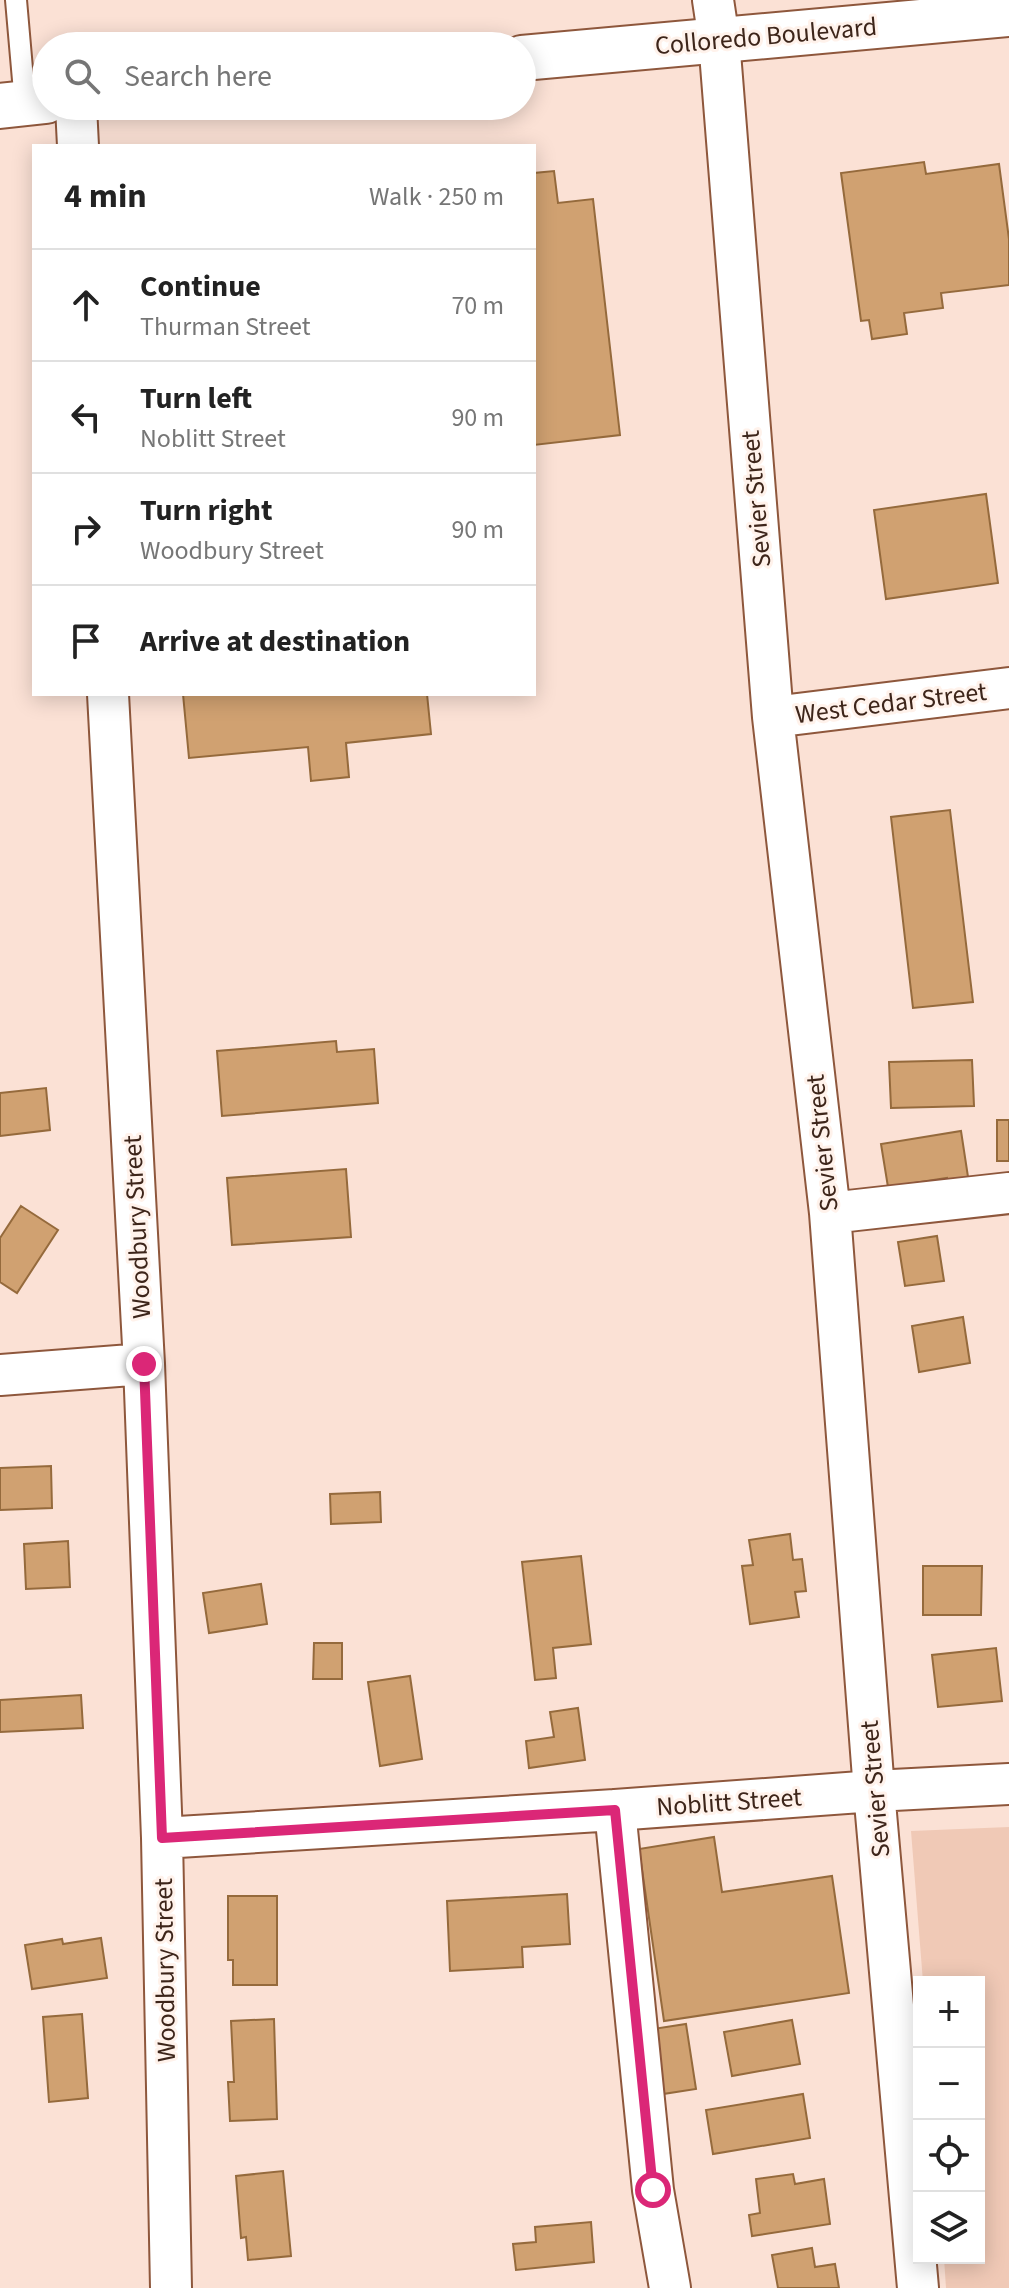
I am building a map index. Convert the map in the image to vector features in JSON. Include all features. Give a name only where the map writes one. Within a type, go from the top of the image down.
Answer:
[{"type":"highway","name":"Colloredo Boulevard","points":[[536,55],[716,20],[1009,14]]},
{"type":"street","name":"Sevier Street","points":[[716,20],[773,717],[830,1213],[874,1791],[918,2288]]},
{"type":"street","points":[[77,120],[78,144]]},
{"type":"street","name":"West Cedar Street","points":[[773,717],[1009,688]]},
{"type":"street","name":"Woodbury Street","points":[[108,696],[144,1364],[162,1838],[171,2288]]},
{"type":"street","points":[[830,1213],[1009,1193]]},
{"type":"street","points":[[0,1375],[144,1364]]},
{"type":"street","name":"Noblitt Street","points":[[162,1838],[1009,1784]]},
{"type":"street","points":[[615,1810],[653,2190],[670,2288]]},
{"type":"lane","points":[[16,0],[24,104]]},
{"type":"shaded area","points":[[1009,1827],[1009,2288],[946,2288],[944,2264],[985,2264],[985,1976],[923,1976],[911,1831]]},
{"type":"building","points":[[924,162],[926,174],[999,164],[1009,239],[1009,285],[941,293],[943,308],[904,313],[907,334],[872,339],[869,320],[861,321],[841,173]]},
{"type":"building","points":[[554,171],[558,203],[593,199],[620,435],[536,445],[536,173]]},
{"type":"building","points":[[986,494],[998,583],[886,599],[874,510]]},
{"type":"building","points":[[183,696],[427,696],[431,734],[346,743],[349,777],[311,781],[308,747],[189,758]]},
{"type":"building","points":[[950,810],[973,1002],[913,1008],[891,817]]},
{"type":"building","points":[[336,1041],[337,1052],[374,1049],[378,1103],[222,1116],[217,1051]]},
{"type":"building","points":[[972,1060],[974,1106],[891,1108],[889,1062]]},
{"type":"building","points":[[46,1088],[50,1130],[0,1136],[0,1093]]},
{"type":"building","points":[[997,1120],[1009,1120],[1009,1161],[997,1161]]},
{"type":"building","points":[[961,1131],[970,1190],[950,1193],[947,1178],[888,1187],[881,1144]]},
{"type":"building","points":[[346,1169],[351,1237],[232,1245],[227,1178]]},
{"type":"building","points":[[21,1206],[58,1230],[17,1293],[0,1282],[0,1238]]},
{"type":"building","points":[[937,1236],[944,1281],[905,1286],[898,1242]]},
{"type":"building","points":[[963,1317],[970,1363],[919,1372],[912,1326]]},
{"type":"building","points":[[51,1466],[52,1508],[0,1510],[0,1468]]},
{"type":"building","points":[[380,1492],[381,1522],[331,1524],[330,1494]]},
{"type":"building","points":[[790,1534],[793,1560],[802,1559],[806,1591],[795,1592],[799,1617],[750,1624],[742,1566],[753,1565],[749,1540]]},
{"type":"building","points":[[68,1541],[70,1587],[26,1589],[24,1544]]},
{"type":"building","points":[[581,1556],[591,1644],[553,1648],[556,1678],[535,1680],[522,1562]]},
{"type":"building","points":[[923,1566],[982,1566],[981,1615],[923,1615]]},
{"type":"building","points":[[261,1584],[267,1624],[209,1633],[203,1593]]},
{"type":"building","points":[[314,1643],[342,1643],[342,1679],[313,1679]]},
{"type":"building","points":[[996,1648],[1002,1701],[938,1707],[932,1655]]},
{"type":"building","points":[[410,1676],[422,1759],[380,1766],[368,1682]]},
{"type":"building","points":[[81,1695],[83,1728],[0,1732],[0,1700]]},
{"type":"building","points":[[578,1708],[585,1760],[529,1768],[526,1741],[554,1737],[550,1712]]},
{"type":"building","points":[[714,1837],[722,1892],[832,1876],[849,1993],[664,2021],[639,1849]]},
{"type":"building","points":[[567,1894],[570,1944],[522,1947],[523,1967],[450,1971],[447,1901]]},
{"type":"building","points":[[228,1896],[277,1896],[277,1985],[233,1985],[233,1960],[228,1960]]},
{"type":"building","points":[[101,1938],[107,1978],[32,1989],[25,1945],[62,1939],[63,1944]]},
{"type":"building","points":[[82,2014],[88,2098],[49,2102],[43,2017]]},
{"type":"building","points":[[274,2019],[277,2119],[230,2121],[228,2082],[234,2082],[231,2021]]},
{"type":"building","points":[[792,2020],[800,2064],[732,2076],[724,2032]]},
{"type":"building","points":[[686,2024],[696,2089],[663,2094],[653,2029]]},
{"type":"building","points":[[803,2094],[810,2138],[713,2154],[706,2110]]},
{"type":"building","points":[[283,2171],[291,2256],[248,2260],[246,2237],[241,2238],[236,2176]]},
{"type":"building","points":[[793,2174],[795,2184],[824,2179],[830,2224],[752,2236],[749,2215],[760,2213],[756,2179]]},
{"type":"building","points":[[591,2222],[594,2262],[516,2270],[513,2244],[536,2242],[535,2227]]},
{"type":"building","points":[[812,2248],[815,2267],[835,2264],[839,2288],[778,2288],[772,2255]]},
{"type":"route","points":[[144,1364],[162,1838],[615,1810],[653,2190]]}]
